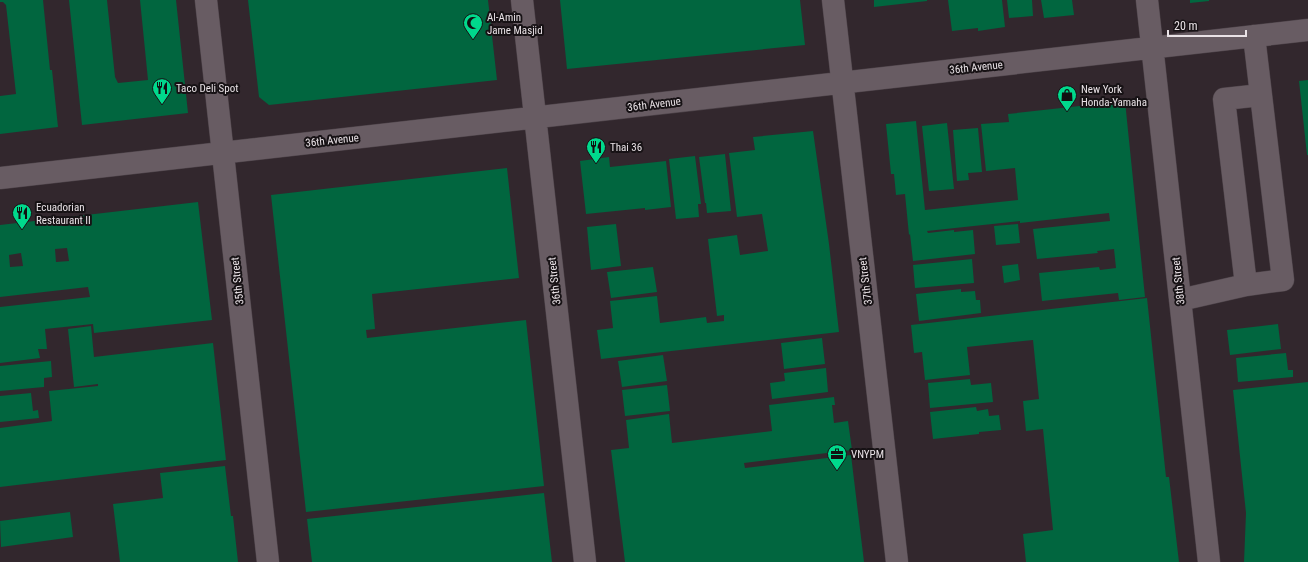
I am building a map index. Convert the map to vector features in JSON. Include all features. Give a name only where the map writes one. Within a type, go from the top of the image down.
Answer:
[{"type":"street","name":"35th Street","points":[[206,0],[268,562]]},
{"type":"street","name":"36th Street","points":[[522,0],[586,562]]},
{"type":"street","name":"37th Street","points":[[833,0],[897,562]]},
{"type":"street","name":"38th Street","points":[[1147,0],[1209,562]]},
{"type":"street","name":"36th Avenue","points":[[0,178],[1308,30]]},
{"type":"street","points":[[1180,300],[1246,285],[1283,280],[1254,36]]},
{"type":"street","points":[[1246,285],[1224,99],[1261,95]]},
{"type":"building","points":[[0,0],[43,0],[50,70],[52,70],[58,127],[0,134],[0,96],[16,94],[6,5],[3,2],[0,2]]},
{"type":"building","points":[[69,0],[107,0],[115,77],[118,83],[148,80],[140,0],[176,0],[188,113],[82,125]]},
{"type":"building","points":[[248,0],[488,0],[497,80],[269,105],[259,97]]},
{"type":"building","points":[[560,0],[800,0],[805,45],[567,69]]},
{"type":"building","points":[[874,0],[927,0],[927,1],[874,7]]},
{"type":"building","points":[[948,0],[1002,0],[1005,27],[978,31],[978,28],[952,31]]},
{"type":"building","points":[[1007,0],[1032,0],[1033,16],[1009,18]]},
{"type":"building","points":[[1041,0],[1072,0],[1074,15],[1044,18]]},
{"type":"building","points":[[1190,0],[1209,0],[1209,1],[1190,3]]},
{"type":"building","points":[[1308,80],[1308,155],[1307,155],[1299,81]]},
{"type":"building","points":[[1125,101],[1145,297],[1119,300],[1118,293],[1042,301],[1039,273],[1099,267],[1100,270],[1116,268],[1114,249],[1097,251],[1098,253],[1037,259],[1033,229],[1110,221],[1109,213],[927,231],[928,233],[954,230],[954,232],[973,230],[975,254],[913,261],[905,194],[896,195],[894,174],[891,174],[886,124],[916,121],[925,210],[1018,200],[1015,168],[986,171],[981,124],[1009,122],[1008,114]]},
{"type":"building","points":[[947,123],[954,189],[929,191],[922,126]]},
{"type":"building","points":[[978,128],[982,172],[968,173],[969,180],[957,181],[953,130]]},
{"type":"building","points":[[813,131],[829,244],[839,332],[601,359],[597,330],[613,328],[610,301],[657,296],[660,323],[706,317],[707,323],[724,321],[724,315],[717,316],[708,239],[737,235],[740,255],[768,251],[762,214],[737,217],[729,153],[755,150],[753,137]]},
{"type":"building","points":[[725,154],[731,211],[707,213],[699,157]]},
{"type":"building","points":[[695,156],[701,204],[698,204],[699,217],[676,219],[669,159]]},
{"type":"building","points":[[609,157],[610,167],[666,161],[671,207],[586,214],[580,161]]},
{"type":"building","points":[[507,168],[519,278],[372,294],[375,329],[366,330],[367,338],[526,320],[544,486],[306,512],[271,195]]},
{"type":"building","points":[[198,202],[212,320],[94,333],[93,324],[45,329],[47,349],[38,349],[40,358],[0,363],[0,307],[90,297],[88,287],[0,297],[0,225]],"holes":[[[67,248],[69,261],[56,262],[55,249]],[[21,253],[23,266],[10,267],[9,255]]]},
{"type":"building","points":[[616,224],[621,266],[591,270],[587,227]]},
{"type":"building","points":[[1018,224],[1020,243],[996,245],[994,226]]},
{"type":"building","points":[[972,259],[974,283],[915,288],[913,265]]},
{"type":"building","points":[[1018,264],[1020,280],[1004,283],[1002,266]]},
{"type":"building","points":[[653,267],[657,292],[611,298],[607,272]]},
{"type":"building","points":[[961,289],[961,292],[975,291],[976,300],[980,300],[981,313],[919,321],[916,294]]},
{"type":"building","points":[[1147,298],[1166,477],[1169,477],[1179,562],[1026,562],[1023,534],[1053,530],[1043,429],[1026,431],[1023,401],[1039,399],[1033,340],[967,347],[970,375],[925,380],[922,352],[914,353],[911,325]]},
{"type":"building","points":[[1278,324],[1281,349],[1230,355],[1227,330]]},
{"type":"building","points":[[91,326],[94,357],[213,343],[226,460],[0,487],[0,428],[52,421],[49,391],[98,386],[98,384],[74,387],[68,329]]},
{"type":"building","points":[[822,338],[825,364],[784,369],[781,343]]},
{"type":"building","points":[[1286,353],[1288,370],[1293,370],[1293,377],[1238,382],[1236,358]]},
{"type":"building","points":[[663,355],[667,381],[622,387],[618,361]]},
{"type":"building","points":[[51,361],[52,377],[44,378],[44,387],[0,391],[0,366]]},
{"type":"building","points":[[826,368],[828,392],[772,399],[770,383],[785,381],[784,373]]},
{"type":"building","points":[[970,379],[971,385],[991,383],[993,402],[930,408],[928,383]]},
{"type":"building","points":[[1308,382],[1308,562],[1244,562],[1246,513],[1233,390]]},
{"type":"building","points":[[667,385],[670,411],[625,416],[622,390]]},
{"type":"building","points":[[31,393],[33,411],[38,410],[39,418],[0,422],[0,396]]},
{"type":"building","points":[[834,397],[835,405],[832,405],[834,423],[848,421],[852,450],[744,463],[745,468],[851,455],[864,562],[625,562],[611,450],[629,448],[626,420],[669,414],[672,443],[772,431],[769,405]]},
{"type":"building","points":[[976,407],[977,411],[988,409],[989,416],[999,415],[1001,430],[933,439],[930,412]]},
{"type":"building","points":[[225,466],[231,516],[233,516],[238,562],[120,562],[113,504],[163,498],[160,473]]},
{"type":"building","points":[[544,493],[552,562],[312,562],[307,519]]},
{"type":"building","points":[[70,512],[73,537],[1,547],[0,521]]},
{"type":"place","name":"Al-Amin Jame Masjid","points":[[473,40]]},
{"type":"place","name":"Taco Deli Spot","points":[[162,105]]},
{"type":"place","name":"New York Honda-Yamaha","points":[[1067,112]]},
{"type":"place","name":"Thai 36","points":[[596,164]]},
{"type":"place","name":"Ecuadorian Restaurant II","points":[[22,230]]},
{"type":"place","name":"VNYPM","points":[[837,471]]}]
